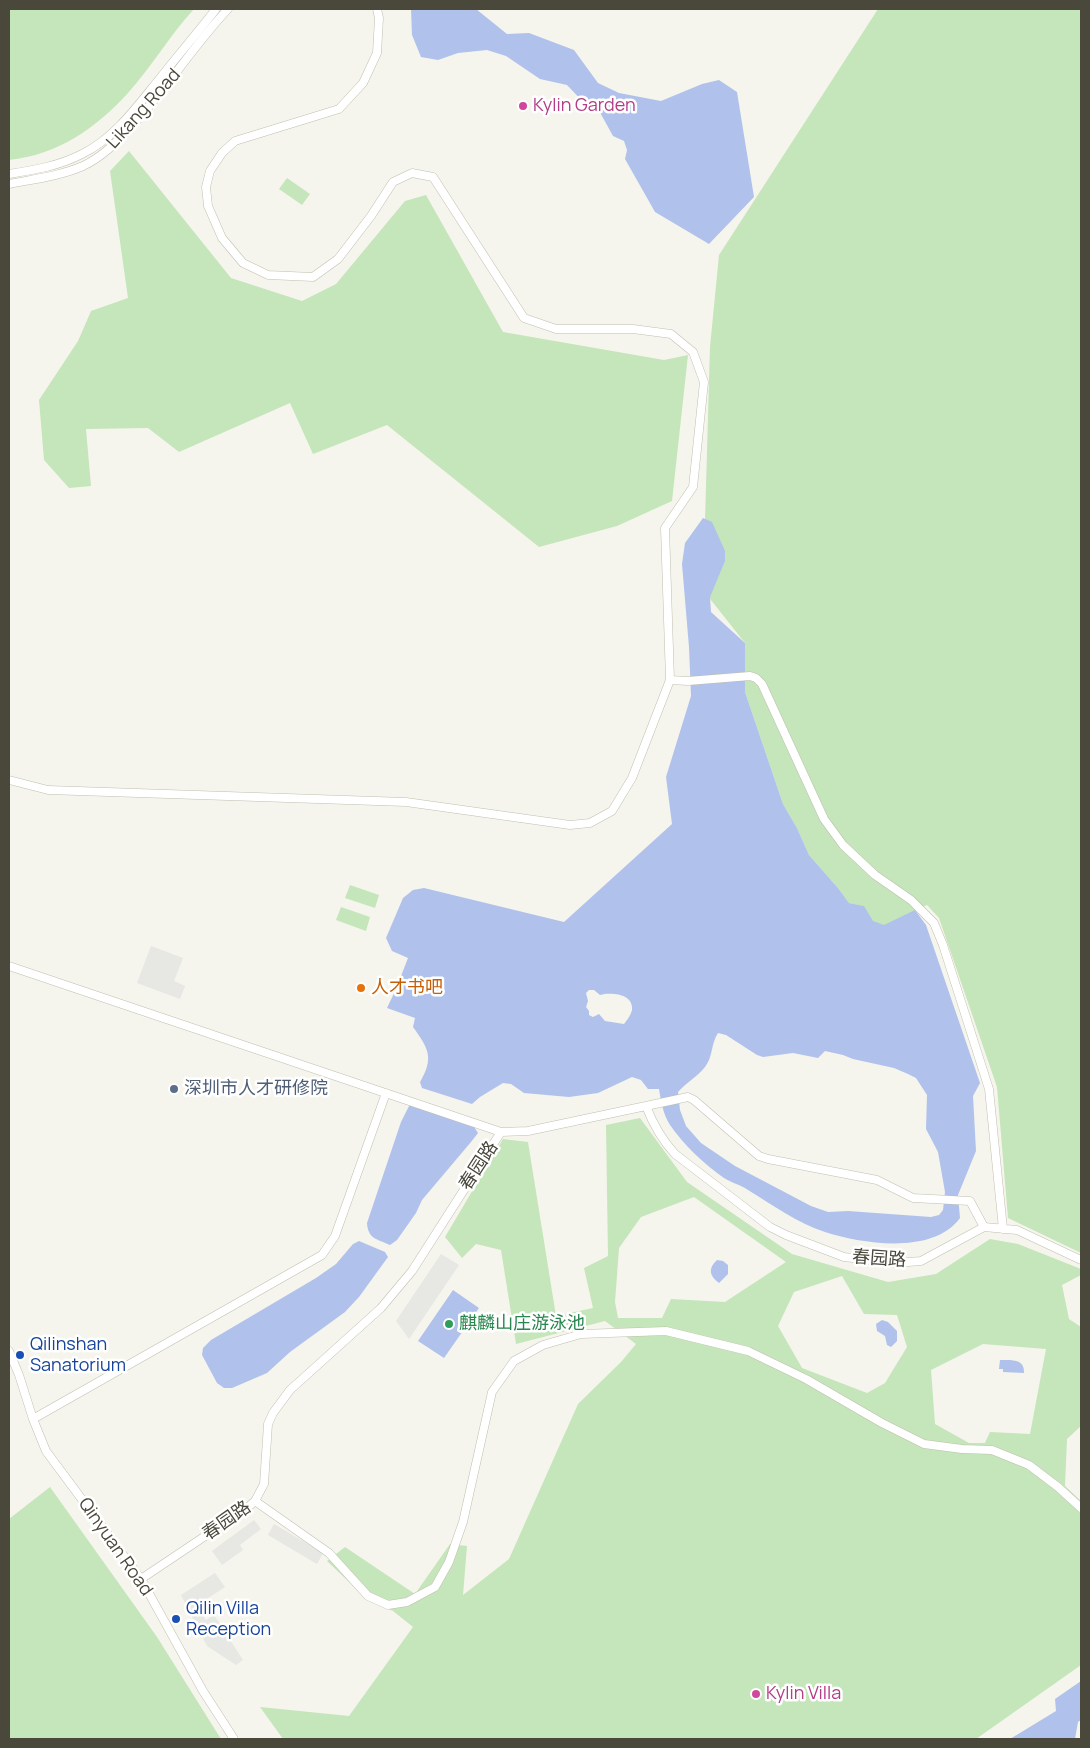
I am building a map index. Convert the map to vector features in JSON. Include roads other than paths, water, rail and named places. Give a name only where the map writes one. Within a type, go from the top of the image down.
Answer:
[{"type":"street","name":"Likang Road","points":[[9,174],[41,169],[62,162],[82,154],[103,141],[137,107],[216,9]]},
{"type":"street","name":"Likang Road","points":[[9,184],[42,178],[74,169],[97,158],[110,148],[150,106],[228,9]]},
{"type":"street","points":[[9,780],[48,790],[406,802],[570,825],[590,823],[612,812],[632,778],[670,680],[665,528],[693,487],[704,382],[693,352],[671,334],[632,329],[556,329],[524,318],[433,176],[412,173],[393,182],[371,216],[338,259],[314,277],[268,275],[243,263],[222,238],[208,206],[206,187],[210,171],[222,153],[235,141],[340,109],[363,83],[377,53],[379,18],[377,9]]},
{"type":"street","points":[[670,680],[688,681],[750,676],[756,678],[762,684],[824,819],[843,845],[875,875],[911,900],[934,923],[943,945],[989,1089],[1003,1229]]},
{"type":"street","points":[[9,966],[501,1132]]},
{"type":"street","points":[[33,1419],[322,1255],[335,1236],[386,1093]]},
{"type":"street","points":[[646,1106],[688,1097],[694,1100],[759,1156],[877,1180],[913,1198],[970,1201],[984,1227],[1017,1230],[1081,1260]]},
{"type":"street","name":"春园路","points":[[141,1579],[256,1501],[264,1484],[268,1424],[273,1413],[290,1390],[381,1308],[412,1271],[501,1132],[528,1131],[646,1106],[651,1120],[664,1142],[675,1154],[770,1227],[786,1236],[844,1257],[896,1263],[920,1261],[984,1227]]},
{"type":"street","points":[[256,1501],[329,1553],[368,1596],[388,1605],[407,1602],[435,1587],[449,1562],[464,1522],[492,1392],[514,1361],[544,1345],[581,1334],[666,1331],[748,1351],[806,1379],[882,1423],[924,1444],[962,1449],[992,1450],[1028,1465],[1058,1487],[1081,1508]]},
{"type":"street","name":"Qinyuan Road","points":[[9,1351],[46,1451],[141,1579],[203,1691],[234,1739]]},
{"type":"water","points":[[411,9],[476,9],[507,34],[529,33],[574,50],[598,83],[619,93],[661,101],[702,84],[719,80],[737,92],[754,197],[709,244],[655,212],[625,159],[627,150],[624,141],[613,136],[597,107],[587,106],[567,85],[540,79],[506,56],[487,50],[458,53],[438,60],[421,57],[412,35]]},
{"type":"water","points":[[703,518],[712,522],[725,551],[725,561],[710,597],[711,612],[745,643],[745,692],[783,804],[797,828],[809,855],[849,903],[864,906],[873,921],[884,925],[915,910],[926,925],[980,1083],[973,1096],[976,1151],[958,1195],[960,1218],[948,1230],[933,1237],[915,1242],[877,1243],[825,1232],[795,1219],[745,1188],[724,1178],[702,1161],[670,1125],[664,1112],[659,1089],[648,1089],[641,1080],[632,1077],[598,1093],[569,1097],[524,1093],[511,1084],[503,1083],[472,1104],[422,1088],[420,1082],[427,1066],[428,1054],[413,1027],[415,1018],[387,1008],[408,958],[392,951],[386,938],[403,898],[413,890],[424,888],[564,922],[672,824],[666,777],[691,696],[682,564],[685,543]],"holes":[[[589,990],[594,990],[600,995],[620,995],[629,1000],[632,1004],[632,1010],[624,1024],[605,1021],[599,1014],[593,1017],[589,1015],[586,1007],[588,1001],[586,993]],[[718,1033],[726,1035],[763,1057],[793,1053],[818,1058],[825,1051],[894,1068],[916,1078],[927,1095],[926,1129],[938,1152],[945,1192],[943,1210],[939,1215],[931,1217],[848,1211],[828,1212],[811,1206],[735,1166],[701,1143],[686,1126],[680,1110],[678,1092],[708,1063]]]},
{"type":"water","points":[[420,1104],[471,1122],[478,1133],[422,1200],[416,1213],[397,1240],[390,1245],[377,1240],[371,1235],[367,1223],[401,1122],[409,1106]]},
{"type":"water","points":[[359,1241],[385,1252],[388,1257],[359,1297],[345,1312],[290,1352],[267,1373],[232,1388],[224,1388],[217,1383],[202,1355],[203,1348],[211,1340],[316,1278],[336,1264],[353,1244]]},
{"type":"water","points":[[717,1260],[723,1261],[728,1265],[728,1274],[719,1283],[713,1278],[711,1272],[712,1266]]},
{"type":"water","name":"麒麟山庄游泳池","points":[[453,1290],[479,1308],[444,1358],[418,1341]]},
{"type":"water","points":[[882,1320],[888,1322],[897,1331],[897,1341],[891,1347],[887,1345],[885,1336],[877,1331],[876,1324]]},
{"type":"water","points":[[1000,1360],[1019,1362],[1024,1368],[1024,1373],[1003,1372],[1003,1369],[999,1369]]},
{"type":"water","points":[[1081,1681],[1081,1720],[1078,1722],[1075,1739],[1010,1739],[1056,1711],[1055,1699]]},
{"type":"place","name":"Kylin Garden","points":[[523,106]]},
{"type":"place","name":"人才书吧","points":[[361,988]]},
{"type":"place","name":"深圳市人才研修院","points":[[174,1089]]},
{"type":"place","name":"麒麟山庄游泳池","points":[[449,1324]]},
{"type":"place","name":"Qilinshan Sanatorium","points":[[20,1355]]},
{"type":"place","name":"Qilin Villa Reception","points":[[176,1619]]},
{"type":"place","name":"Kylin Villa","points":[[756,1694]]}]
